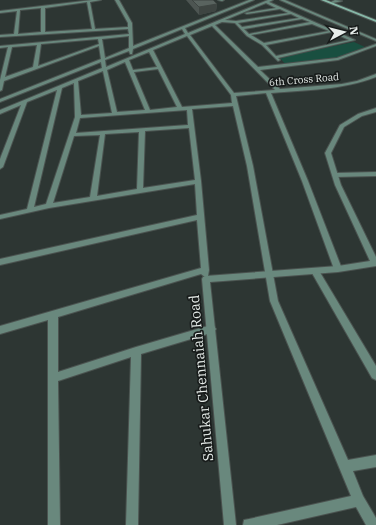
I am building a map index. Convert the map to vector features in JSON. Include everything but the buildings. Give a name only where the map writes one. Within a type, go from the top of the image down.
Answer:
[{"type":"main road","points":[[322,0],[376,20]]},
{"type":"main road","points":[[327,0],[335,1],[376,20]]},
{"type":"street","points":[[0,12],[99,0]]},
{"type":"street","points":[[117,0],[130,22],[130,49],[132,56]]},
{"type":"street","points":[[0,112],[150,49],[185,30],[252,0]]},
{"type":"street","points":[[0,101],[130,49],[185,30],[212,24],[271,0]]},
{"type":"street","points":[[282,0],[376,40]]},
{"type":"street","points":[[88,2],[94,31]]},
{"type":"street","points":[[266,2],[358,43]]},
{"type":"street","points":[[43,6],[43,34]]},
{"type":"street","points":[[234,15],[281,8]]},
{"type":"street","points":[[16,35],[19,9]]},
{"type":"street","points":[[220,21],[236,22],[292,14]]},
{"type":"street","points":[[241,28],[302,18]]},
{"type":"street","points":[[236,22],[248,35],[263,44],[284,66]]},
{"type":"street","points":[[248,35],[313,23]]},
{"type":"street","points":[[212,24],[280,91]]},
{"type":"street","points":[[0,36],[131,28]]},
{"type":"street","points":[[185,30],[233,95],[250,166],[274,301],[346,466],[359,500],[373,525]]},
{"type":"street","points":[[263,44],[333,32]]},
{"type":"street","points":[[0,48],[131,36]]},
{"type":"street","points":[[100,38],[104,68],[115,114]]},
{"type":"street","points":[[275,57],[353,40]]},
{"type":"street","points":[[35,68],[39,44]]},
{"type":"street","points":[[2,80],[101,44]]},
{"type":"street","points":[[363,45],[369,48]]},
{"type":"street","points":[[256,69],[338,59],[376,45]]},
{"type":"street","points":[[0,90],[10,47]]},
{"type":"street","points":[[150,49],[180,108]]},
{"type":"street","points":[[126,59],[148,111]]},
{"type":"street","points":[[132,71],[160,68]]},
{"type":"street","name":"6th Cross Road","points":[[233,95],[342,85],[375,77]]},
{"type":"street","points":[[49,206],[78,117],[76,80]]},
{"type":"street","points":[[30,210],[60,88]]},
{"type":"street","points":[[268,92],[305,181],[338,269]]},
{"type":"street","points":[[0,167],[25,102]]},
{"type":"street","points":[[78,117],[235,104]]},
{"type":"street","points":[[0,330],[205,275],[198,180],[190,108]]},
{"type":"street","points":[[376,110],[360,115],[342,126],[328,153],[335,175],[376,263]]},
{"type":"street","points":[[72,135],[192,126]]},
{"type":"street","points":[[140,190],[142,130]]},
{"type":"street","points":[[93,198],[103,132]]},
{"type":"street","points":[[335,175],[376,174]]},
{"type":"street","points":[[0,217],[49,206],[198,180]]},
{"type":"street","points":[[0,262],[201,217]]},
{"type":"street","name":"Sahukar Chennaiah Road","points":[[230,525],[205,275],[270,275],[338,269],[376,263]]},
{"type":"street","points":[[315,271],[376,373]]},
{"type":"street","points":[[53,316],[54,525]]},
{"type":"street","points":[[54,378],[136,351],[211,329]]},
{"type":"street","points":[[132,525],[136,351]]},
{"type":"street","points":[[346,466],[376,461]]},
{"type":"street","points":[[249,525],[359,500]]},
{"type":"green space","points":[[354,42],[365,47],[335,59],[286,65],[279,57]]}]
